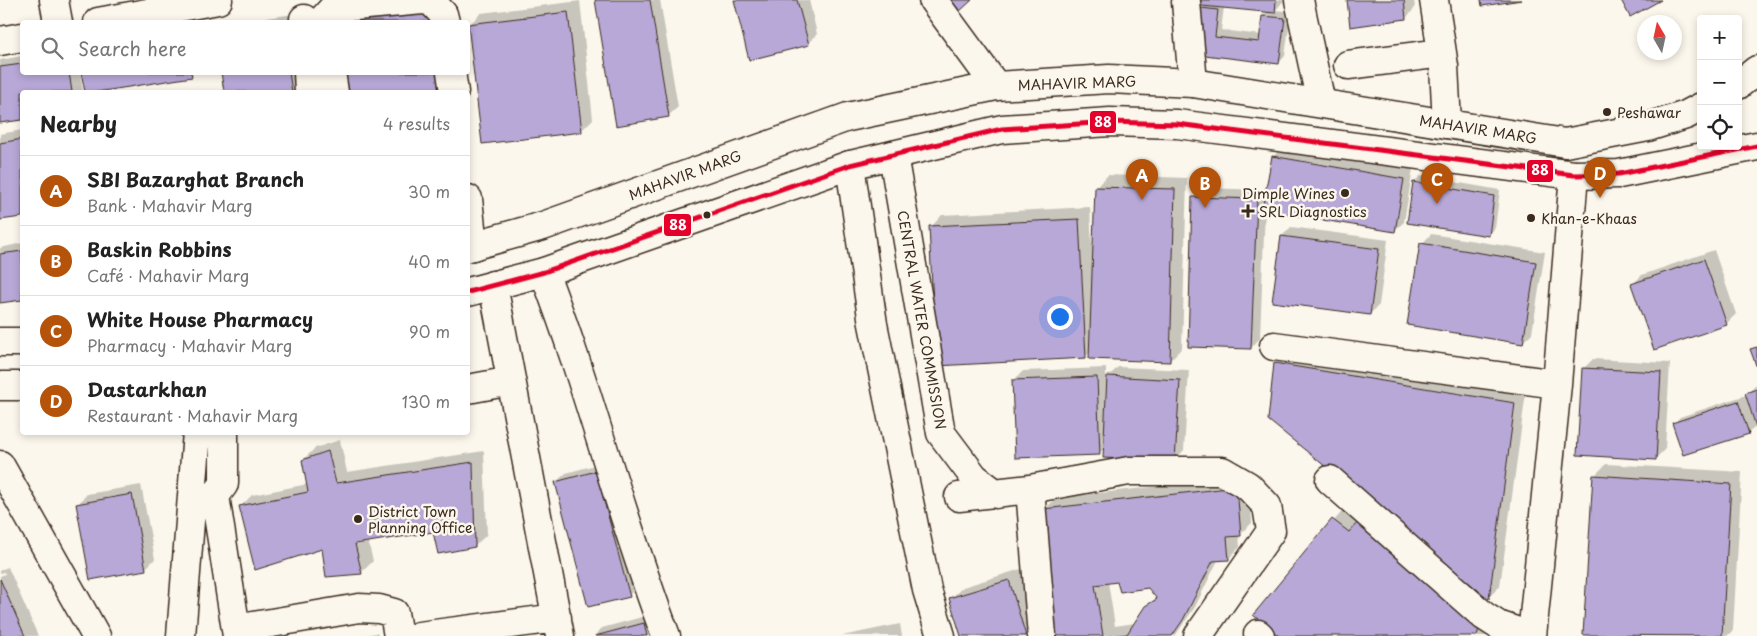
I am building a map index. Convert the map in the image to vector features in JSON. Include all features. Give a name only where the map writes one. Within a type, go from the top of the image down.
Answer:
[{"type":"main road","points":[[54,0],[58,20]]},
{"type":"main road","points":[[104,20],[148,6],[218,0]]},
{"type":"main road","points":[[315,20],[324,18],[333,8],[423,0]]},
{"type":"main road","points":[[430,0],[442,14],[444,20]]},
{"type":"main road","points":[[933,0],[996,86]]},
{"type":"main road","points":[[1299,0],[1320,103]]},
{"type":"main road","points":[[1434,0],[1442,53],[1447,124]]},
{"type":"main road","points":[[1186,2],[1193,83]]},
{"type":"main road","points":[[0,41],[20,36]]},
{"type":"main road","points":[[1348,65],[1442,53]]},
{"type":"main road","points":[[1742,82],[1757,70]]},
{"type":"main road","points":[[308,75],[309,90]]},
{"type":"main road","points":[[331,75],[334,90]]},
{"type":"main road","points":[[451,75],[454,90]]},
{"type":"main road","name":"MAHAVIR MARG","points":[[470,246],[543,226],[848,116],[996,86],[1109,79],[1193,83],[1564,143],[1648,127],[1686,115],[1697,109]]},
{"type":"main road","points":[[419,636],[558,627],[511,381],[480,289],[544,272],[850,165],[1002,129],[1110,122],[1177,124],[1574,175],[1619,174],[1713,151],[1757,146]]},
{"type":"main road","points":[[1742,138],[1757,132]]},
{"type":"main road","name":"CENTRAL WATER COMMISSION","points":[[893,155],[941,433],[974,477],[996,494]]},
{"type":"main road","points":[[850,165],[873,324],[925,581],[941,636]]},
{"type":"main road","points":[[1330,480],[1484,616],[1498,625],[1531,636],[1557,384],[1574,175]]},
{"type":"main road","points":[[544,272],[569,336],[619,502],[666,636]]},
{"type":"main road","points":[[0,342],[20,342]]},
{"type":"main road","points":[[1274,346],[1557,384]]},
{"type":"main road","points":[[470,389],[511,381]]},
{"type":"main road","points":[[0,386],[20,386]]},
{"type":"main road","points":[[229,435],[224,484],[216,496],[237,633],[359,608],[380,609],[394,613],[398,636]]},
{"type":"main road","points":[[181,636],[196,436]]},
{"type":"main road","points":[[0,466],[96,636]]},
{"type":"main road","points":[[959,497],[1030,489],[1128,471],[1222,471],[1248,486],[1267,506],[1271,531],[1198,636]]},
{"type":"main road","points":[[1030,489],[1042,636]]},
{"type":"building","points":[[595,0],[650,0],[669,117],[616,126]]},
{"type":"building","points":[[734,0],[797,0],[809,45],[749,60]]},
{"type":"building","points":[[950,0],[972,0],[960,11]]},
{"type":"building","points":[[1191,0],[1276,0],[1275,13],[1191,5]]},
{"type":"building","points":[[1347,0],[1404,0],[1406,19],[1350,27]]},
{"type":"building","points":[[1481,0],[1522,0],[1482,6]]},
{"type":"building","points":[[1621,0],[1661,0],[1630,17]]},
{"type":"building","points":[[1201,8],[1218,10],[1215,37],[1259,42],[1262,16],[1285,18],[1279,64],[1196,54]]},
{"type":"building","points":[[431,10],[433,20],[338,20]]},
{"type":"building","points":[[568,12],[582,132],[482,144],[470,41],[470,24]]},
{"type":"building","points":[[20,64],[20,75],[69,75],[72,90],[20,90],[20,120],[0,123],[0,67]]},
{"type":"building","points":[[82,75],[192,75],[192,77],[110,90],[85,90]]},
{"type":"building","points":[[221,75],[289,75],[292,90],[224,90]]},
{"type":"building","points":[[344,75],[438,75],[441,90],[346,90]]},
{"type":"building","points":[[20,139],[20,217],[0,220],[0,143]]},
{"type":"building","points":[[1272,156],[1404,179],[1395,232],[1262,210]]},
{"type":"building","points":[[1413,182],[1494,196],[1489,236],[1407,223]]},
{"type":"building","points":[[1095,187],[1175,189],[1170,362],[1089,359]]},
{"type":"building","points":[[1192,197],[1257,199],[1251,349],[1188,347]]},
{"type":"building","points":[[1079,219],[1086,358],[936,366],[929,226]]},
{"type":"building","points":[[1281,236],[1379,249],[1370,315],[1272,302]]},
{"type":"building","points":[[1420,243],[1536,262],[1523,344],[1407,325]]},
{"type":"building","points":[[20,251],[20,300],[0,303],[0,254]]},
{"type":"building","points":[[1704,259],[1727,325],[1654,350],[1631,284]]},
{"type":"building","points":[[1757,347],[1757,368],[1750,349]]},
{"type":"building","points":[[1274,363],[1515,403],[1489,599],[1268,420]]},
{"type":"building","points":[[1582,368],[1661,372],[1656,460],[1577,455]]},
{"type":"building","points":[[1107,376],[1180,380],[1175,461],[1103,458]]},
{"type":"building","points":[[1097,377],[1100,455],[1015,458],[1012,380]]},
{"type":"building","points":[[1757,389],[1757,430],[1745,393]]},
{"type":"building","points":[[1738,401],[1749,434],[1683,455],[1672,423]]},
{"type":"building","name":"District Town Planning Office","points":[[328,451],[336,483],[473,462],[475,547],[438,554],[433,532],[355,544],[362,574],[326,577],[322,549],[255,570],[239,506],[308,492],[302,460]]},
{"type":"building","points":[[596,471],[630,597],[588,607],[555,482]]},
{"type":"building","points":[[1593,475],[1731,484],[1722,636],[1583,635]]},
{"type":"building","points":[[1237,487],[1241,536],[1227,537],[1229,560],[1213,561],[1183,620],[1172,636],[1111,636],[1127,634],[1145,606],[1157,599],[1148,588],[1120,592],[1117,582],[1095,585],[1103,636],[1053,636],[1043,509]]},
{"type":"building","points":[[132,494],[146,570],[90,580],[76,504]]},
{"type":"building","points":[[1332,519],[1349,532],[1357,523],[1480,624],[1477,636],[1279,636],[1253,615]]},
{"type":"building","points":[[0,579],[25,636],[0,636]]},
{"type":"building","points":[[1009,580],[1026,636],[961,636],[949,598]]},
{"type":"building","points":[[644,623],[647,636],[595,636]]},
{"type":"transit line","name":"88","points":[[470,291],[544,272],[850,165],[1002,129],[1110,122],[1177,124],[1574,175],[1619,174],[1757,146]]},
{"type":"place","name":"Peshawar","points":[[1607,112]]},
{"type":"place","name":"Dimple Wines","points":[[1345,193]]},
{"type":"place","name":"Dastarkhan","points":[[1600,198]]},
{"type":"place","name":"SBI Bazarghat Branch","points":[[1142,200]]},
{"type":"place","name":"White House Pharmacy","points":[[1437,204]]},
{"type":"place","name":"Baskin Robbins","points":[[1205,208]]},
{"type":"place","name":"SRL Diagnostics","points":[[1248,211]]},
{"type":"place","name":"Khan-e-Khaas","points":[[1531,218]]},
{"type":"place","name":"District Town Planning Office","points":[[358,519]]}]
